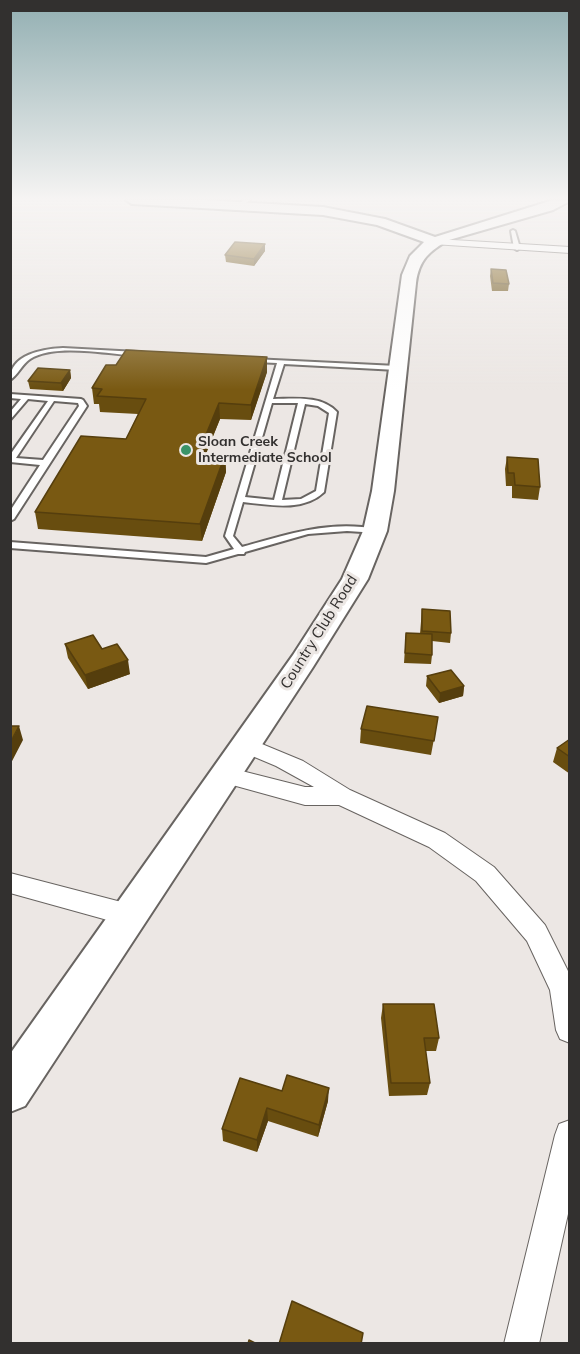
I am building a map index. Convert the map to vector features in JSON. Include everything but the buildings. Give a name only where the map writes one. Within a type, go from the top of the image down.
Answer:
[{"type":"main road","name":"Country Club Road","points":[[10,1091],[319,638],[355,579],[375,531],[383,491],[397,368],[414,263]]},
{"type":"street","points":[[245,746],[280,758],[323,780],[342,796],[437,840],[485,874],[536,933],[563,990],[570,1030]]},
{"type":"street","points":[[226,774],[305,796],[342,796]]},
{"type":"street","points":[[10,883],[129,915]]},
{"type":"street","points":[[521,1344],[570,1135]]},
{"type":"lane","points":[[10,378],[26,359],[50,351],[141,354]]},
{"type":"lane","points":[[246,360],[397,368]]},
{"type":"lane","points":[[242,552],[229,536],[281,362]]},
{"type":"lane","points":[[10,396],[81,401],[83,406],[10,519]]},
{"type":"lane","points":[[10,418],[26,397]]},
{"type":"lane","points":[[11,460],[53,398]]},
{"type":"lane","points":[[240,499],[296,502],[311,500],[320,492],[333,412],[328,406],[269,401]]},
{"type":"lane","points":[[278,501],[302,403]]},
{"type":"lane","points":[[11,460],[45,462]]},
{"type":"lane","points":[[10,545],[206,560],[242,552],[307,531],[347,528],[375,531]]},
{"type":"place","name":"Sloan Creek Intermediate School","points":[[186,450]]}]
